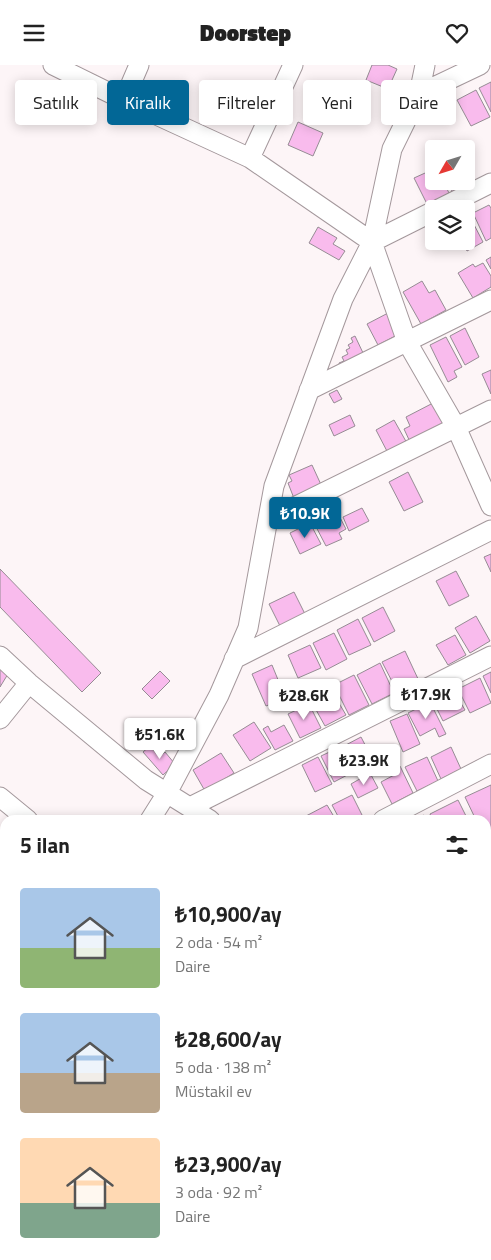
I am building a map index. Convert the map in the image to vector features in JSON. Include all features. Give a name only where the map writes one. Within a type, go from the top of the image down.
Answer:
[{"type":"street","points":[[53,65],[107,92]]},
{"type":"street","points":[[133,80],[139,65]]},
{"type":"street","points":[[250,158],[293,65]]},
{"type":"street","points":[[421,80],[424,65]]},
{"type":"street","points":[[448,80],[480,65]]},
{"type":"street","points":[[178,125],[250,158],[372,242],[407,342],[456,427],[491,506]]},
{"type":"street","points":[[153,815],[167,793],[219,695],[248,628],[274,486],[343,299],[372,242],[392,149],[404,125]]},
{"type":"street","points":[[457,200],[491,183]]},
{"type":"street","points":[[372,242],[425,216]]},
{"type":"street","points":[[310,390],[491,300]]},
{"type":"street","points":[[268,520],[491,410]]},
{"type":"street","points":[[234,659],[491,530]]},
{"type":"street","points":[[0,656],[29,683],[146,780],[202,815]]},
{"type":"street","points":[[190,807],[491,656]]},
{"type":"street","points":[[0,719],[29,683]]},
{"type":"street","points":[[393,815],[491,764]]},
{"type":"street","points":[[0,797],[22,815]]},
{"type":"building","points":[[372,65],[388,65],[397,69],[392,80],[381,80],[381,86],[371,82],[371,80],[366,80]]},
{"type":"building","points":[[491,82],[491,112],[479,88]]},
{"type":"building","points":[[476,90],[490,117],[471,126],[457,100]]},
{"type":"building","points":[[298,122],[323,133],[313,156],[288,145]]},
{"type":"building","points":[[425,173],[425,190],[448,190],[450,195],[440,200],[425,200],[414,178]]},
{"type":"building","points":[[489,205],[491,208],[491,238],[486,241],[475,217],[475,212]]},
{"type":"building","points":[[318,227],[337,238],[333,244],[345,251],[339,260],[309,243]]},
{"type":"building","points":[[475,227],[483,242],[475,246]]},
{"type":"building","points":[[491,257],[491,269],[486,260]]},
{"type":"building","points":[[483,263],[491,276],[491,287],[473,298],[458,273],[473,264],[475,267]]},
{"type":"building","points":[[422,281],[429,293],[435,290],[446,310],[421,324],[403,292]]},
{"type":"building","points":[[390,312],[401,333],[378,345],[367,324]]},
{"type":"building","points":[[465,328],[479,357],[465,365],[450,336]]},
{"type":"building","points":[[355,336],[364,355],[340,367],[339,363],[344,361],[342,357],[348,354],[346,350],[350,348],[348,345],[353,342],[351,338]]},
{"type":"building","points":[[446,337],[462,367],[454,371],[457,377],[448,382],[430,345]]},
{"type":"building","points":[[491,370],[491,394],[482,374]]},
{"type":"building","points":[[337,390],[342,399],[334,403],[329,394]]},
{"type":"building","points":[[435,402],[447,427],[411,444],[404,429],[410,426],[406,417]]},
{"type":"building","points":[[350,415],[355,426],[334,436],[329,425]]},
{"type":"building","points":[[394,420],[408,445],[389,455],[376,430]]},
{"type":"building","points":[[312,465],[323,489],[295,501],[288,483],[292,481],[289,475]]},
{"type":"building","points":[[408,472],[423,502],[404,511],[389,482]]},
{"type":"building","points":[[362,508],[369,521],[349,531],[343,517]]},
{"type":"building","points":[[336,510],[346,529],[339,533],[342,539],[326,546],[313,521]]},
{"type":"building","points":[[310,523],[321,544],[300,554],[290,533]]},
{"type":"building","points":[[491,554],[491,572],[484,557]]},
{"type":"building","points":[[0,569],[101,673],[82,692],[0,607]]},
{"type":"building","points":[[456,571],[469,596],[449,606],[436,581]]},
{"type":"building","points":[[294,592],[306,616],[281,628],[269,604]]},
{"type":"building","points":[[383,607],[395,631],[374,642],[362,618]]},
{"type":"building","points":[[476,616],[490,641],[470,653],[455,628]]},
{"type":"building","points":[[358,619],[371,645],[349,655],[337,630]]},
{"type":"building","points":[[334,633],[347,659],[326,670],[313,643]]},
{"type":"building","points":[[455,635],[466,655],[448,665],[436,645]]},
{"type":"building","points":[[310,645],[321,668],[298,678],[288,655]]},
{"type":"building","points":[[405,651],[419,681],[397,691],[382,662]]},
{"type":"building","points":[[0,663],[11,669],[0,687]]},
{"type":"building","points":[[380,663],[394,693],[372,704],[357,675]]},
{"type":"building","points":[[272,665],[283,692],[274,696],[276,702],[266,706],[252,674]]},
{"type":"building","points":[[160,671],[170,681],[152,699],[142,689]]},
{"type":"building","points":[[491,672],[491,693],[483,676]]},
{"type":"building","points":[[354,675],[369,705],[349,715],[334,685]]},
{"type":"building","points":[[480,678],[491,703],[470,713],[458,689]]},
{"type":"building","points":[[323,691],[326,697],[333,693],[346,715],[325,726],[310,699]]},
{"type":"building","points":[[454,691],[465,710],[443,721],[433,701]]},
{"type":"building","points":[[430,702],[446,734],[439,737],[435,728],[420,736],[408,713]]},
{"type":"building","points":[[309,704],[321,728],[300,738],[288,714]]},
{"type":"building","points":[[407,714],[420,744],[403,752],[390,721]]},
{"type":"building","points":[[254,722],[271,748],[250,761],[233,735]]},
{"type":"building","points":[[284,725],[293,741],[275,750],[263,729],[268,726],[271,732]]},
{"type":"building","points":[[361,737],[374,762],[354,771],[342,747]]},
{"type":"building","points":[[150,746],[159,757],[165,752],[175,764],[163,775],[143,752]]},
{"type":"building","points":[[340,747],[353,772],[334,782],[321,756]]},
{"type":"building","points":[[451,747],[461,769],[441,779],[431,757]]},
{"type":"building","points":[[221,753],[234,773],[205,791],[193,770]]},
{"type":"building","points":[[318,757],[332,784],[315,792],[302,765]]},
{"type":"building","points":[[427,757],[438,781],[417,791],[405,767]]},
{"type":"building","points":[[400,766],[413,793],[392,804],[381,782],[396,774],[394,769]]},
{"type":"building","points":[[370,773],[378,788],[358,798],[351,784]]},
{"type":"building","points":[[491,785],[491,815],[474,815],[465,797]]},
{"type":"building","points":[[352,795],[362,815],[337,815],[332,805]]},
{"type":"building","points":[[458,800],[466,815],[430,815]]},
{"type":"building","points":[[327,805],[333,815],[308,815]]}]
